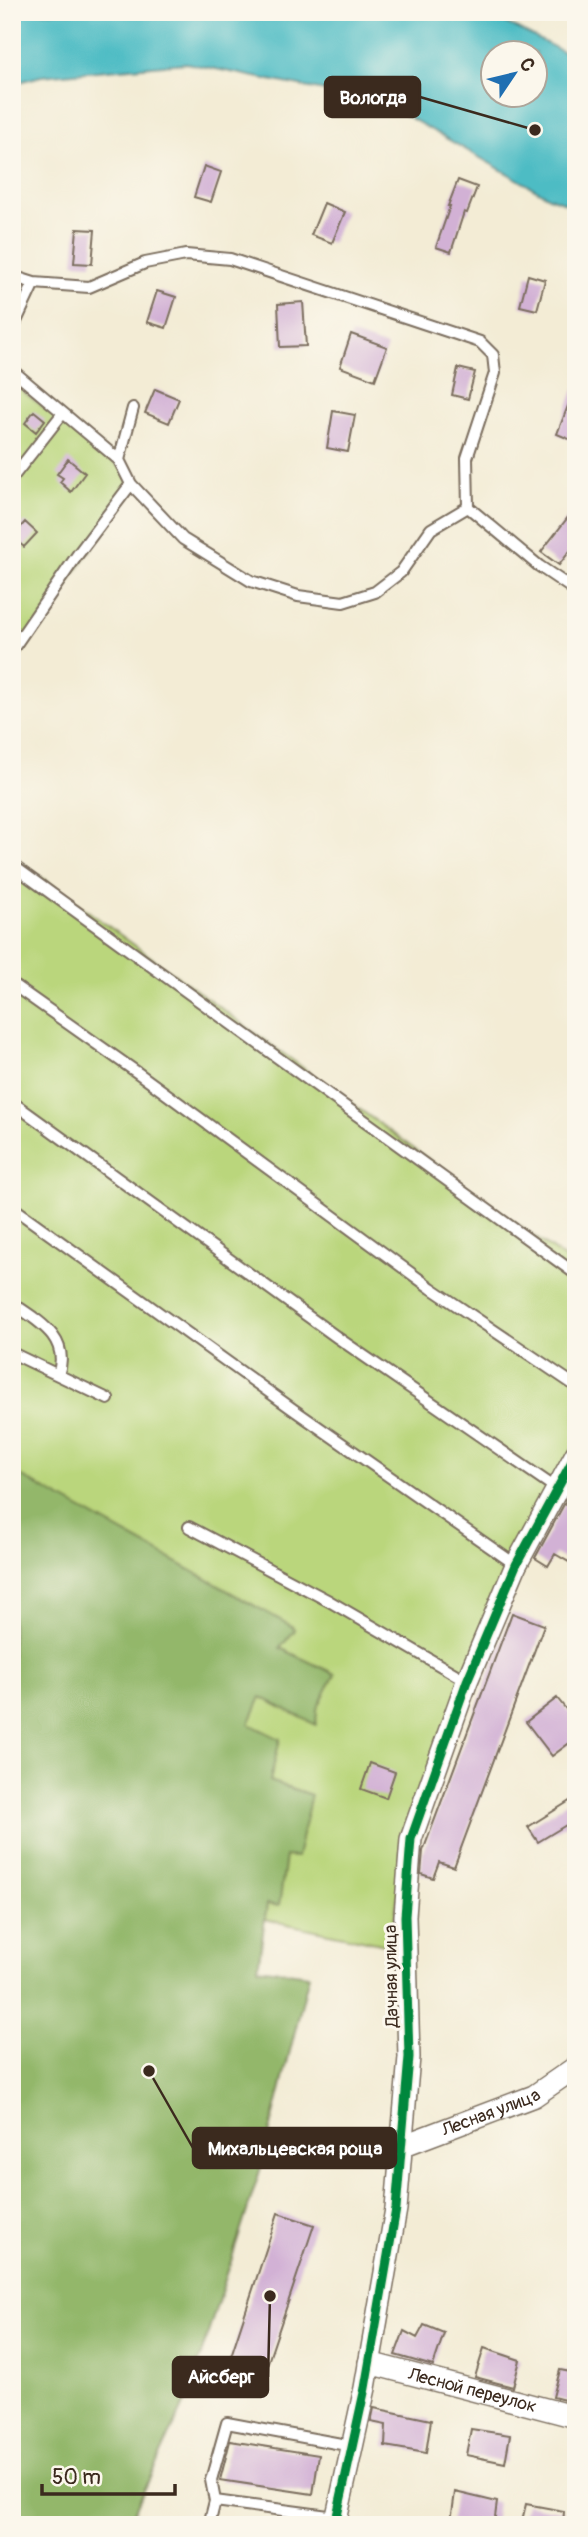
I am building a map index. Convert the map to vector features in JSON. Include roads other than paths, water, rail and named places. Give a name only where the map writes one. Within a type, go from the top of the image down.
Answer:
[{"type":"street","name":"Дачная улица","points":[[335,2521],[369,2363],[396,2209],[399,2147],[409,2057],[405,1916],[411,1839],[467,1681],[516,1565],[576,1454]]},
{"type":"street","name":"Лесная улица","points":[[399,2147],[534,2096],[576,2067]]},
{"type":"street","name":"Лесной переулок","points":[[369,2363],[576,2417]]},
{"type":"lane","points":[[12,276],[34,283],[89,287],[145,263],[186,255],[230,259],[480,342],[493,355],[495,373],[467,458],[468,507],[539,566],[576,591]]},
{"type":"lane","points":[[12,330],[34,283]]},
{"type":"lane","points":[[12,370],[119,460],[131,484],[183,539],[251,581],[298,596],[343,602],[375,592],[401,572],[431,529],[468,507]]},
{"type":"lane","points":[[119,460],[134,408]]},
{"type":"lane","points":[[12,478],[63,413]]},
{"type":"lane","points":[[12,650],[78,554],[131,484]]},
{"type":"lane","points":[[12,865],[576,1274]]},
{"type":"lane","points":[[12,984],[431,1288],[576,1385]]},
{"type":"lane","points":[[12,1102],[338,1338],[557,1489]]},
{"type":"lane","points":[[12,1207],[293,1410],[516,1565]]},
{"type":"lane","points":[[12,1303],[44,1325],[56,1339],[62,1364],[58,1375]]},
{"type":"lane","points":[[12,1353],[108,1399]]},
{"type":"lane","points":[[188,1527],[329,1601],[467,1681]]},
{"type":"lane","points":[[209,2525],[215,2501],[211,2480],[227,2423],[352,2446]]},
{"type":"lane","points":[[215,2501],[335,2521]]},
{"type":"water","points":[[12,12],[484,12],[536,38],[480,38],[480,108],[550,108],[550,45],[576,58],[576,207],[549,197],[384,103],[186,63],[41,76],[12,84]]},
{"type":"place","name":"Вологда","points":[[535,130]]},
{"type":"place","name":"Михальцевская роща","points":[[149,2071]]},
{"type":"place","name":"Айсберг","points":[[270,2296]]}]
